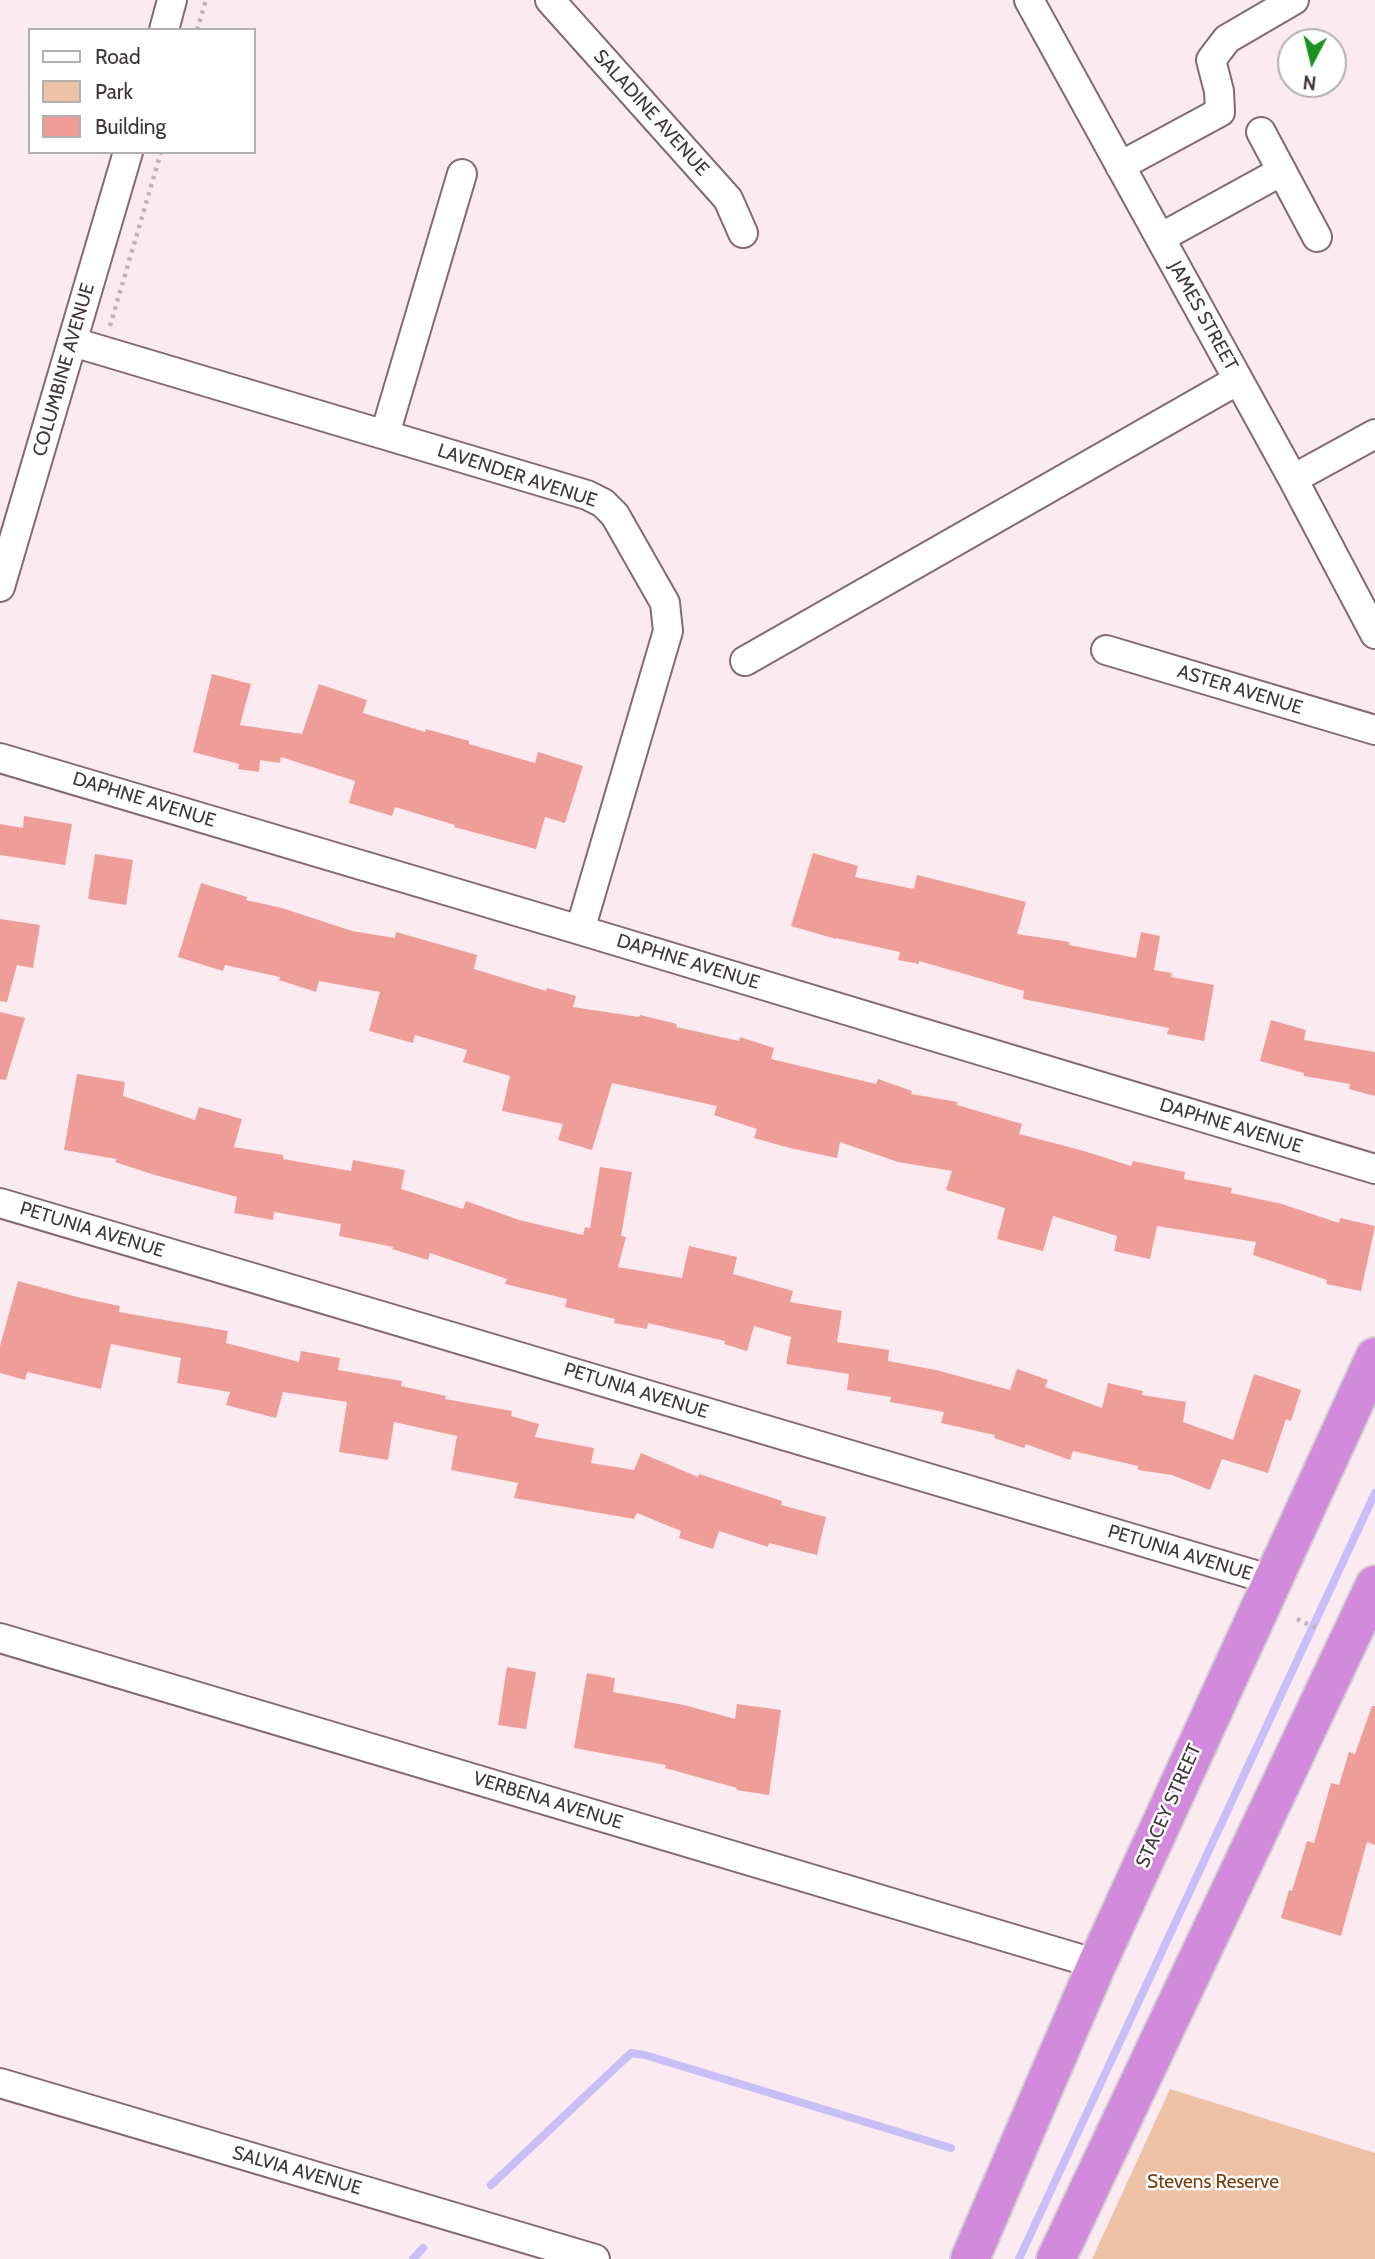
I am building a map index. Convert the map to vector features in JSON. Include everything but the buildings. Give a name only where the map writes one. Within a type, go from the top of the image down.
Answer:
[{"type":"highway","name":"STACEY STREET","points":[[970,2259],[1097,1964],[1375,1357]]},
{"type":"highway","points":[[1056,2259],[1375,1585]]},
{"type":"street","points":[[165,28],[173,0]]},
{"type":"street","name":"SALADINE AVENUE","points":[[550,0],[728,199],[743,233]]},
{"type":"street","name":"JAMES STREET","points":[[1029,0],[1293,479],[1375,634]]},
{"type":"street","points":[[1120,166],[1220,112],[1219,91],[1211,60],[1227,39],[1294,0]]},
{"type":"street","points":[[1261,132],[1317,237]]},
{"type":"street","name":"COLUMBINE AVENUE","points":[[0,587],[127,154]]},
{"type":"street","points":[[1160,238],[1282,171]]},
{"type":"street","points":[[385,434],[462,174]]},
{"type":"street","name":"LAVENDER AVENUE","points":[[73,342],[587,495],[603,503],[625,531],[665,603],[668,616],[666,645],[580,929]]},
{"type":"street","points":[[745,662],[1238,380]]},
{"type":"street","points":[[1293,479],[1375,434]]},
{"type":"street","name":"ASTER AVENUE","points":[[1106,650],[1375,730]]},
{"type":"street","name":"DAPHNE AVENUE","points":[[0,758],[580,929],[1375,1169]]},
{"type":"street","name":"PETUNIA AVENUE","points":[[0,1203],[1272,1580]]},
{"type":"street","name":"VERBENA AVENUE","points":[[0,1639],[1097,1964]]},
{"type":"street","name":"SALVIA AVENUE","points":[[0,2083],[595,2259]]},
{"type":"path","points":[[198,28],[206,0]]},
{"type":"path","points":[[109,328],[160,154]]},
{"type":"path","points":[[1297,1619],[1331,1635]]},
{"type":"green space","name":"Stevens Reserve","points":[[1170,2089],[1375,2153],[1375,2259],[1092,2259]]},
{"type":"waterway","points":[[1019,2259],[1375,1493]]},
{"type":"waterway","points":[[491,2185],[631,2053],[951,2148]]},
{"type":"waterway","points":[[413,2259],[423,2248]]}]
